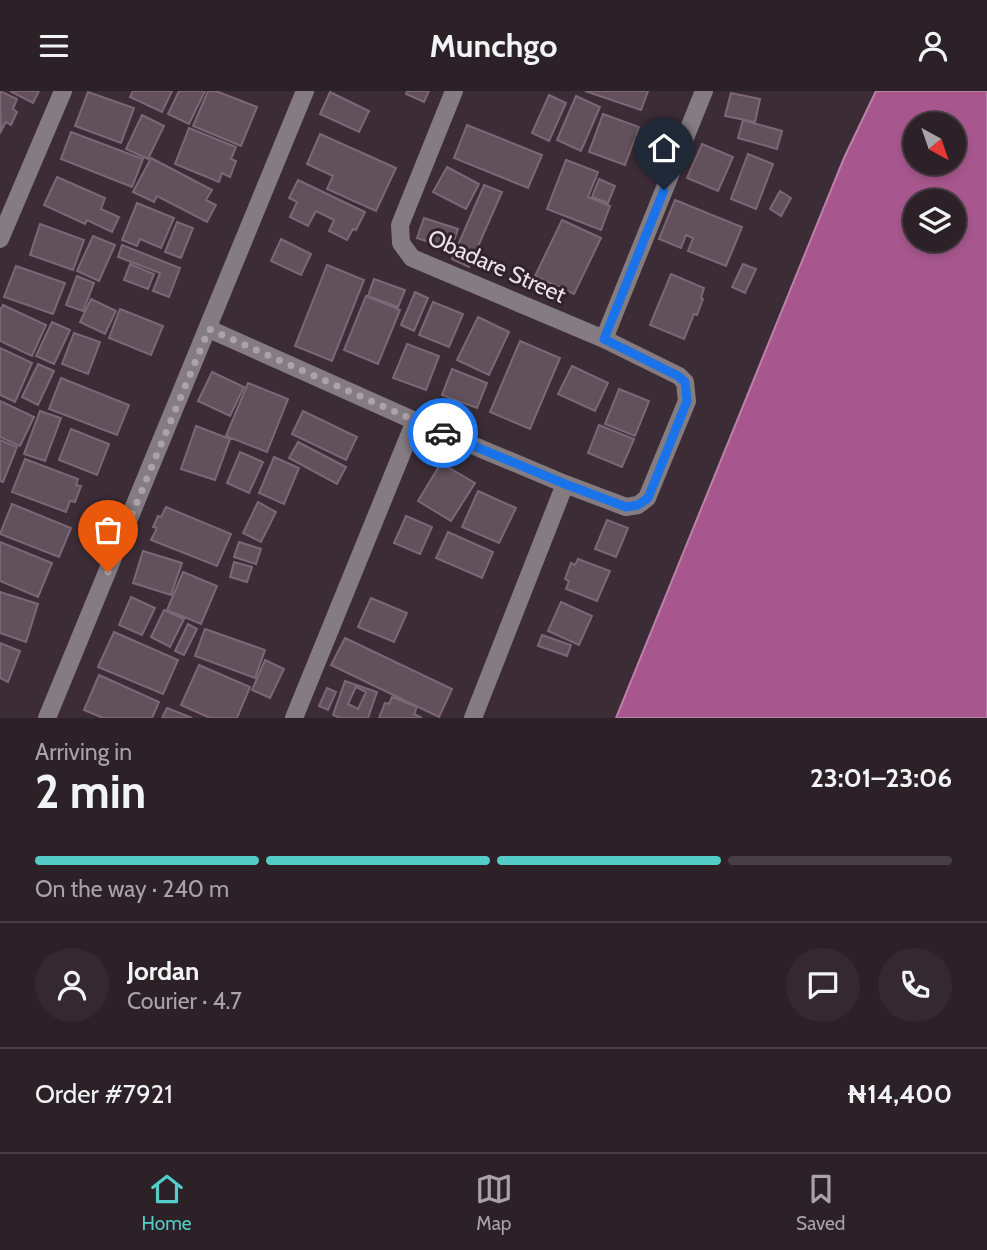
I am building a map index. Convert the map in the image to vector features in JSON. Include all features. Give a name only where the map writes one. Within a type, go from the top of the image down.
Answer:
[{"type":"street","points":[[0,239],[63,91]]},
{"type":"street","points":[[47,718],[305,91]]},
{"type":"street","name":"Obadare Street","points":[[454,91],[400,225],[401,243],[412,258],[604,339],[685,382],[687,401],[648,498],[638,505],[626,507],[565,484]]},
{"type":"street","points":[[604,339],[704,91]]},
{"type":"street","points":[[209,329],[415,421],[565,484],[473,718]]},
{"type":"street","points":[[294,718],[415,421]]},
{"type":"shaded area","points":[[876,91],[987,91],[987,718],[616,718],[844,158]]},
{"type":"building","points":[[0,91],[17,99],[13,109],[17,112],[11,125],[6,122],[1,131]]},
{"type":"building","points":[[10,91],[39,91],[33,103]]},
{"type":"building","points":[[133,91],[172,91],[162,112],[130,97]]},
{"type":"building","points":[[179,91],[205,91],[189,124],[168,114]]},
{"type":"building","points":[[208,91],[216,91],[257,107],[241,146],[193,126]]},
{"type":"building","points":[[407,91],[429,91],[424,102],[406,94]]},
{"type":"building","points":[[585,91],[648,91],[641,110]]},
{"type":"building","points":[[88,92],[134,108],[121,143],[75,126]]},
{"type":"building","points":[[330,92],[369,111],[359,132],[320,114]]},
{"type":"building","points":[[731,93],[760,99],[755,122],[725,116]]},
{"type":"building","points":[[549,95],[566,103],[549,141],[532,133]]},
{"type":"building","points":[[576,96],[600,107],[581,151],[557,140]]},
{"type":"building","points":[[603,114],[639,127],[625,165],[589,152]]},
{"type":"building","points":[[142,115],[164,126],[148,159],[126,149]]},
{"type":"building","points":[[743,120],[782,131],[777,149],[738,138]]},
{"type":"building","points":[[467,125],[542,155],[528,188],[454,158]]},
{"type":"building","points":[[189,128],[236,147],[231,159],[236,161],[230,177],[222,173],[219,182],[175,164]]},
{"type":"building","points":[[71,132],[143,159],[132,187],[61,159]]},
{"type":"building","points":[[320,134],[396,168],[376,211],[327,189],[333,176],[307,164]]},
{"type":"building","points":[[702,144],[733,157],[718,191],[687,178]]},
{"type":"building","points":[[748,154],[773,164],[756,209],[731,199]]},
{"type":"building","points":[[151,158],[212,190],[206,200],[216,205],[207,222],[157,196],[154,202],[133,192]]},
{"type":"building","points":[[566,160],[598,172],[588,197],[610,206],[601,230],[547,209]]},
{"type":"building","points":[[447,167],[479,184],[466,209],[433,192]]},
{"type":"building","points":[[57,177],[105,198],[101,209],[119,217],[112,232],[87,220],[85,224],[44,205]]},
{"type":"building","points":[[599,179],[615,186],[608,203],[592,197]]},
{"type":"building","points":[[298,180],[365,212],[356,230],[353,229],[347,240],[329,231],[334,220],[316,211],[308,226],[290,217],[297,202],[289,198]]},
{"type":"building","points":[[484,185],[502,192],[469,267],[452,259]]},
{"type":"building","points":[[780,191],[791,198],[781,216],[770,209]]},
{"type":"building","points":[[675,200],[742,227],[726,266],[688,251],[693,238],[686,235],[681,248],[659,239]]},
{"type":"building","points":[[137,203],[174,218],[161,248],[140,239],[137,246],[122,240]]},
{"type":"building","points":[[424,218],[458,229],[451,249],[417,238]]},
{"type":"building","points":[[562,220],[601,238],[574,294],[535,276]]},
{"type":"building","points":[[177,222],[193,228],[181,258],[165,252]]},
{"type":"building","points":[[40,224],[84,240],[73,270],[30,255]]},
{"type":"building","points":[[93,236],[115,245],[99,281],[77,271]]},
{"type":"building","points":[[281,239],[311,254],[301,275],[271,261]]},
{"type":"building","points":[[122,245],[180,268],[169,297],[153,291],[160,273],[118,257]]},
{"type":"building","points":[[130,264],[154,274],[148,289],[124,280]]},
{"type":"building","points":[[743,264],[756,269],[745,293],[732,287]]},
{"type":"building","points":[[327,265],[364,280],[332,361],[295,346]]},
{"type":"building","points":[[16,266],[65,283],[53,314],[4,297]]},
{"type":"building","points":[[671,274],[704,288],[697,315],[694,314],[684,339],[650,325]]},
{"type":"building","points":[[77,276],[94,283],[83,311],[66,305]]},
{"type":"building","points":[[374,279],[405,290],[398,307],[368,296]]},
{"type":"building","points":[[415,292],[428,298],[414,331],[401,325]]},
{"type":"building","points":[[366,296],[400,310],[378,364],[344,350]]},
{"type":"building","points":[[91,299],[116,311],[105,334],[80,322]]},
{"type":"building","points":[[433,302],[463,314],[449,347],[419,335]]},
{"type":"building","points":[[3,305],[46,325],[32,356],[0,341],[0,310]]},
{"type":"building","points":[[120,309],[163,326],[151,355],[109,338]]},
{"type":"building","points":[[478,317],[509,332],[489,375],[457,360]]},
{"type":"building","points":[[52,322],[70,330],[54,364],[36,356]]},
{"type":"building","points":[[74,333],[100,342],[88,374],[62,364]]},
{"type":"building","points":[[520,341],[560,358],[530,429],[490,412]]},
{"type":"building","points":[[407,344],[439,356],[426,390],[393,378]]},
{"type":"building","points":[[0,348],[32,363],[15,402],[0,395]]},
{"type":"building","points":[[38,364],[54,371],[38,405],[22,397]]},
{"type":"building","points":[[572,366],[608,383],[595,411],[558,394]]},
{"type":"building","points":[[452,369],[487,383],[477,408],[442,395]]},
{"type":"building","points":[[212,372],[244,387],[230,416],[198,401]]},
{"type":"building","points":[[61,378],[129,405],[117,435],[49,409]]},
{"type":"building","points":[[248,383],[288,399],[267,452],[226,436]]},
{"type":"building","points":[[619,389],[649,401],[635,436],[605,424]]},
{"type":"building","points":[[0,401],[34,417],[20,446],[0,437]]},
{"type":"building","points":[[40,411],[61,418],[45,461],[24,454]]},
{"type":"building","points":[[303,411],[357,437],[346,460],[292,434]]},
{"type":"building","points":[[599,425],[634,439],[622,467],[588,453]]},
{"type":"building","points":[[196,426],[230,439],[215,480],[181,469]]},
{"type":"building","points":[[71,429],[109,444],[97,475],[59,460]]},
{"type":"building","points":[[0,440],[17,447],[3,482],[0,481]]},
{"type":"building","points":[[298,442],[346,467],[337,484],[289,458]]},
{"type":"building","points":[[240,452],[263,462],[249,493],[227,483]]},
{"type":"building","points":[[274,457],[299,468],[284,504],[259,493]]},
{"type":"building","points":[[25,459],[78,479],[76,485],[81,486],[75,502],[70,501],[66,512],[12,492]]},
{"type":"building","points":[[441,463],[475,483],[451,521],[418,501]]},
{"type":"building","points":[[478,491],[516,508],[499,543],[462,527]]},
{"type":"building","points":[[258,502],[276,512],[261,542],[243,533]]},
{"type":"building","points":[[12,504],[71,528],[59,557],[0,534]]},
{"type":"building","points":[[166,507],[231,534],[217,566],[151,540],[157,528],[153,527],[158,516],[161,517]]},
{"type":"building","points":[[406,516],[432,527],[420,554],[394,543]]},
{"type":"building","points":[[607,520],[628,528],[616,557],[595,549]]},
{"type":"building","points":[[448,532],[493,552],[482,578],[436,558]]},
{"type":"building","points":[[0,542],[52,563],[38,597],[0,581]]},
{"type":"building","points":[[239,542],[261,549],[256,564],[234,557]]},
{"type":"building","points":[[143,551],[182,563],[171,595],[133,583]]},
{"type":"building","points":[[578,559],[610,571],[597,601],[566,589],[569,581],[565,579],[571,563],[575,565]]},
{"type":"building","points":[[234,562],[252,567],[247,582],[230,577]]},
{"type":"building","points":[[183,572],[217,586],[201,624],[167,610]]},
{"type":"building","points":[[0,592],[38,604],[26,642],[0,633]]},
{"type":"building","points":[[131,597],[155,608],[142,635],[119,625]]},
{"type":"building","points":[[371,598],[407,613],[394,642],[358,627]]},
{"type":"building","points":[[561,602],[592,616],[579,645],[548,631]]},
{"type":"building","points":[[164,610],[184,619],[170,647],[151,637]]},
{"type":"building","points":[[188,624],[197,629],[184,655],[175,651]]},
{"type":"building","points":[[205,629],[265,650],[255,678],[195,656]]},
{"type":"building","points":[[114,632],[178,660],[163,694],[98,667]]},
{"type":"building","points":[[542,635],[571,645],[567,656],[538,646]]},
{"type":"building","points":[[345,638],[452,689],[439,717],[331,665]]},
{"type":"building","points":[[0,643],[20,651],[8,682],[0,678]]},
{"type":"building","points":[[265,660],[284,669],[270,698],[252,690]]},
{"type":"building","points":[[199,665],[250,687],[237,718],[210,718],[181,705]]},
{"type":"building","points":[[99,675],[159,702],[152,718],[103,718],[84,710]]},
{"type":"building","points":[[345,681],[377,692],[368,718],[340,718],[333,715]],"holes":[[[356,687],[366,692],[358,709],[348,704]]]},
{"type":"building","points":[[327,688],[336,692],[328,710],[319,706]]},
{"type":"building","points":[[392,697],[417,707],[414,714],[422,718],[379,718],[385,703],[389,704]]},
{"type":"building","points":[[167,708],[192,718],[162,718]]},
{"type":"way so far","points":[[108,572],[209,329],[443,433]]},
{"type":"route","points":[[443,433],[626,507],[638,505],[648,498],[687,401],[685,382],[604,339],[664,190]]}]
